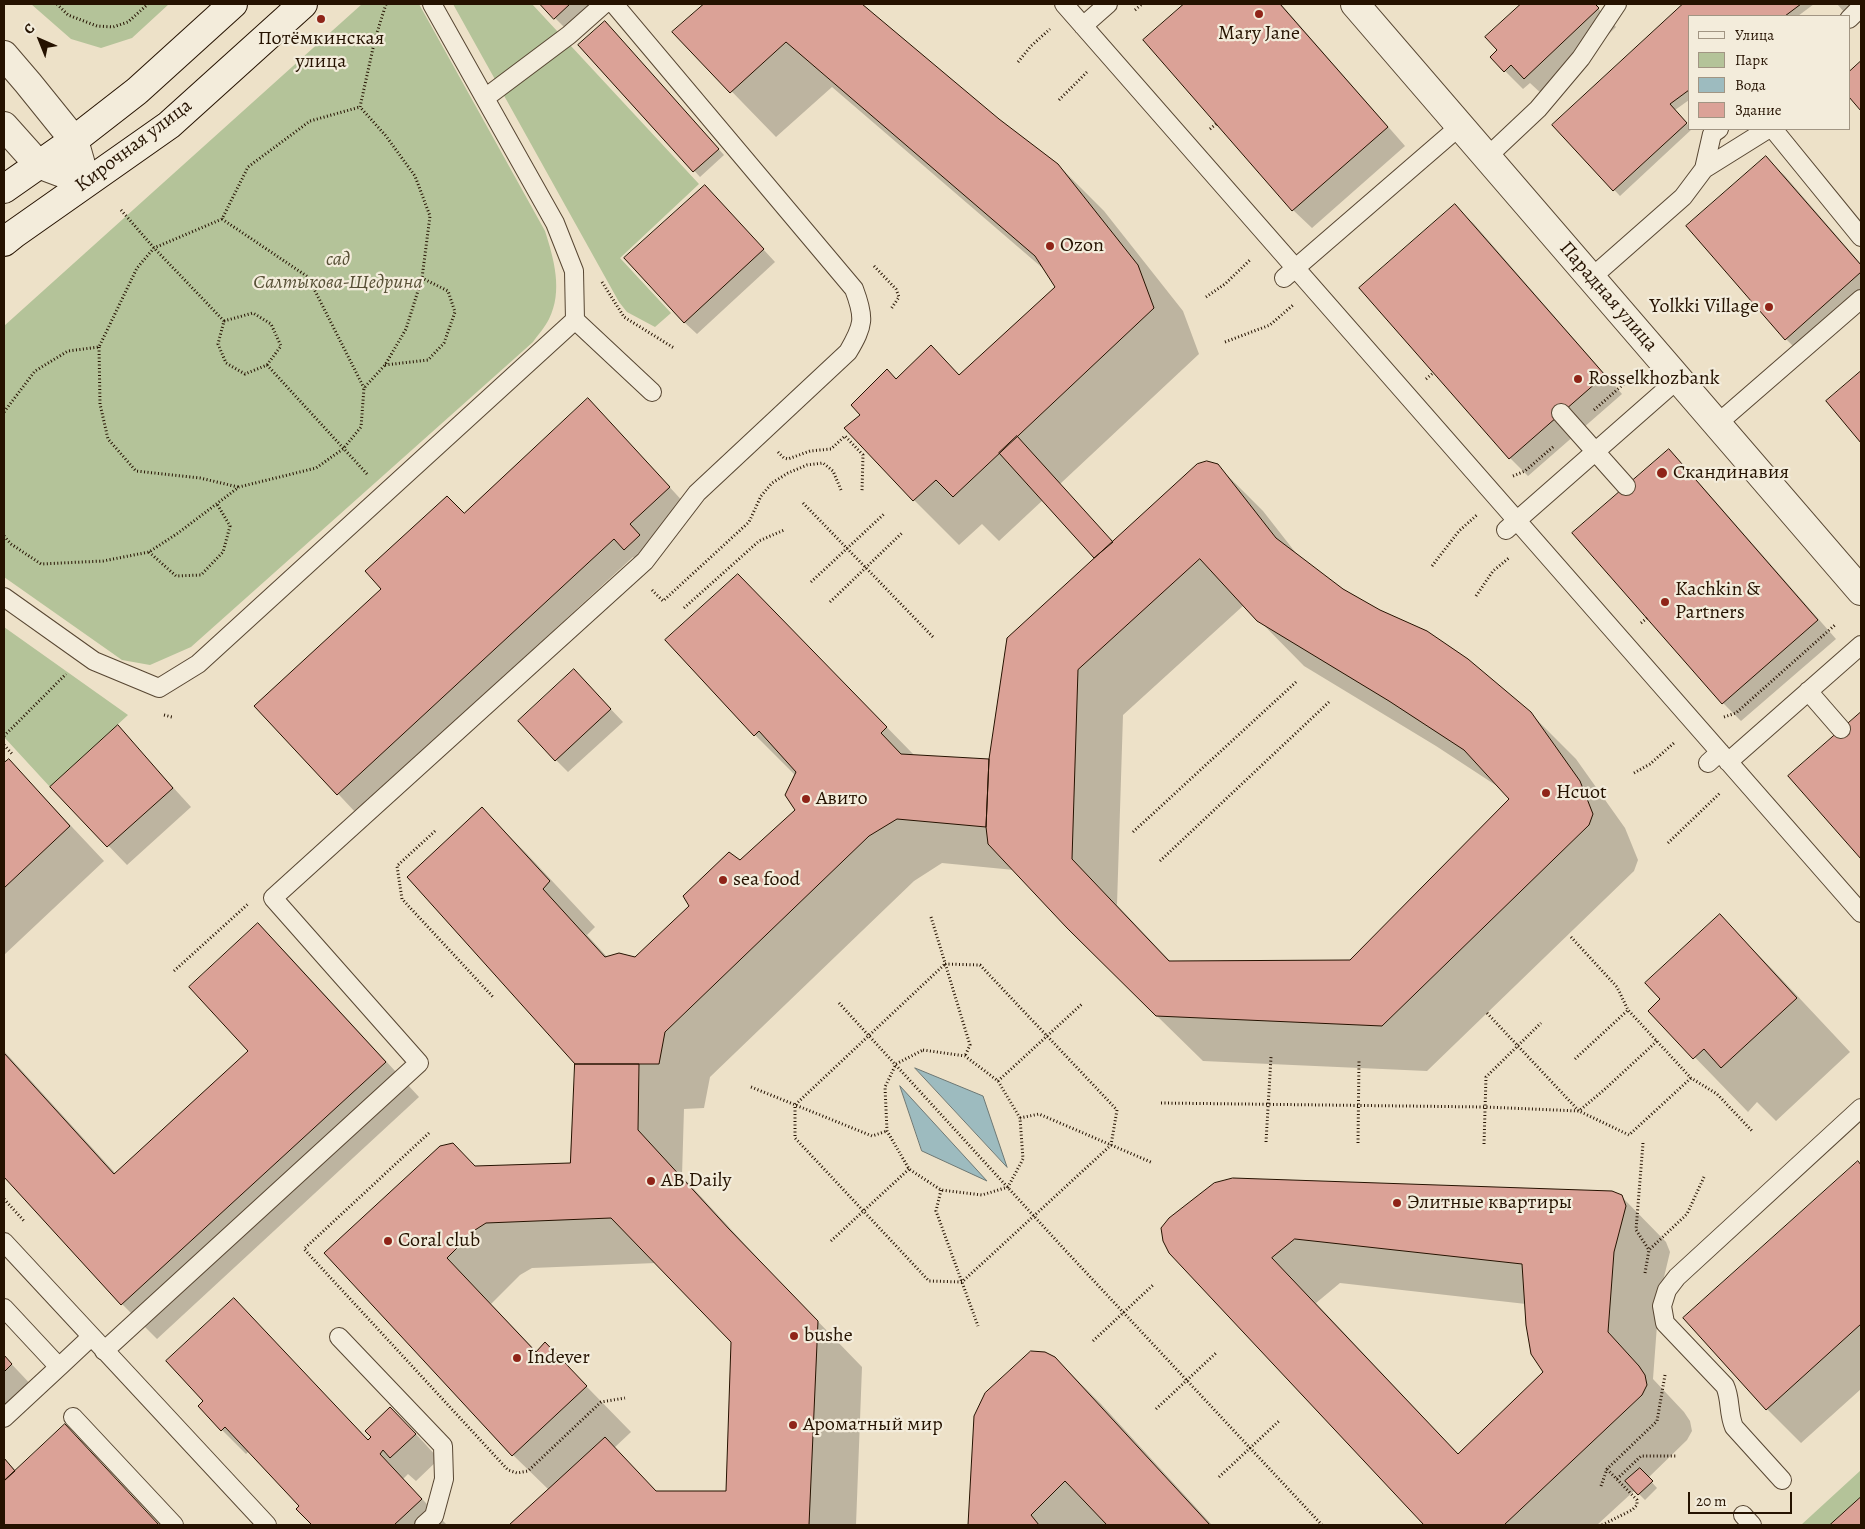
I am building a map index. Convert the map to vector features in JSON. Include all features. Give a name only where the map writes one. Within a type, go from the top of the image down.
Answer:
[{"type":"street","name":"Кирочная улица","points":[[4,189],[74,140],[137,91],[233,4]]},
{"type":"street","name":"Кирочная улица","points":[[4,242],[168,125],[303,4]]},
{"type":"street","name":"Парадная улица","points":[[1355,4],[1861,591]]},
{"type":"street","points":[[4,55],[74,140],[86,182]]},
{"type":"street","points":[[4,126],[38,164],[86,182]]},
{"type":"lane","points":[[432,4],[555,223],[574,271],[575,320],[652,392]]},
{"type":"lane","points":[[485,98],[569,35],[604,4]]},
{"type":"lane","points":[[104,1351],[419,1063],[272,898],[645,561],[697,493],[848,352],[860,332],[862,310],[854,289],[614,4]]},
{"type":"lane","points":[[1064,4],[1083,33],[1290,273],[1719,759],[1861,913]]},
{"type":"lane","points":[[1083,33],[1108,4]]},
{"type":"lane","points":[[1487,157],[1538,109],[1581,58],[1617,4]]},
{"type":"lane","points":[[1850,18],[1861,7]]},
{"type":"lane","points":[[1290,273],[1460,126]]},
{"type":"lane","points":[[1704,169],[1712,134],[1718,130]]},
{"type":"lane","points":[[1591,278],[1683,197],[1704,169],[1766,130]]},
{"type":"lane","points":[[1774,130],[1861,237]]},
{"type":"lane","points":[[1717,424],[1861,300]]},
{"type":"lane","points":[[4,597],[94,661],[126,676],[159,688],[198,664],[575,320]]},
{"type":"lane","points":[[1511,525],[1678,379]]},
{"type":"lane","points":[[1561,413],[1626,486]]},
{"type":"lane","points":[[1719,759],[1808,691],[1861,645]]},
{"type":"lane","points":[[1808,691],[1842,729]]},
{"type":"lane","points":[[1782,1480],[1734,1426],[1731,1419],[1728,1393],[1730,1381],[1665,1323],[1662,1306],[1667,1290],[1677,1277],[1861,1108]]},
{"type":"lane","points":[[4,1242],[267,1525]]},
{"type":"lane","points":[[4,1308],[59,1367]]},
{"type":"lane","points":[[4,1418],[92,1338]]},
{"type":"lane","points":[[339,1338],[443,1446],[444,1479],[434,1516],[424,1525]]},
{"type":"lane","points":[[73,1417],[174,1525]]},
{"type":"path","points":[[57,4],[68,15],[75,18],[96,26],[113,27],[128,22],[148,4]]},
{"type":"path","points":[[360,107],[375,39],[386,4]]},
{"type":"path","points":[[1131,14],[1142,4]]},
{"type":"path","points":[[1018,62],[1038,40]]},
{"type":"path","points":[[1060,100],[1080,79]]},
{"type":"path","points":[[239,487],[200,478],[136,471],[108,439],[100,404],[99,347],[137,268],[154,248],[222,219],[248,167],[310,121],[360,107]]},
{"type":"path","points":[[360,107],[386,136],[415,176],[430,216],[422,278],[406,329],[384,365],[364,388]]},
{"type":"path","points":[[121,210],[154,248],[224,321]]},
{"type":"path","points":[[4,536],[11,544],[41,564],[103,560],[149,552],[178,533],[239,487],[316,468],[343,449],[361,427],[364,388],[308,277],[222,219]]},
{"type":"path","points":[[874,266],[896,289],[899,297],[891,309],[889,318]]},
{"type":"path","points":[[1206,297],[1226,284],[1239,271]]},
{"type":"path","points":[[384,365],[428,360],[444,343],[455,312],[448,291],[422,278]]},
{"type":"path","points":[[885,302],[891,309]]},
{"type":"path","points":[[253,313],[271,324],[281,346],[267,365],[245,374],[226,363],[218,344],[224,321],[253,313]]},
{"type":"path","points":[[1225,342],[1270,325],[1282,315]]},
{"type":"path","points":[[4,412],[35,372],[68,352],[99,347]]},
{"type":"path","points":[[267,365],[385,493]]},
{"type":"path","points":[[1509,475],[1514,476],[1525,471],[1627,381]]},
{"type":"path","points":[[773,446],[784,458],[788,459],[810,451],[830,449],[844,436],[863,455],[862,491]]},
{"type":"path","points":[[650,587],[663,601],[749,522],[761,496],[772,483],[788,473],[807,465],[824,463],[833,471],[841,490]]},
{"type":"path","points":[[803,502],[933,637]]},
{"type":"path","points":[[149,552],[176,576],[201,575],[223,552],[230,526],[217,504]]},
{"type":"path","points":[[811,582],[884,514]]},
{"type":"path","points":[[1432,566],[1466,524]]},
{"type":"path","points":[[684,608],[759,541],[784,530]]},
{"type":"path","points":[[830,602],[903,532]]},
{"type":"path","points":[[1476,596],[1493,571],[1501,565]]},
{"type":"path","points":[[1719,718],[1736,713],[1836,624]]},
{"type":"path","points":[[4,736],[67,674]]},
{"type":"path","points":[[1133,832],[1296,682]]},
{"type":"path","points":[[1160,860],[1329,702]]},
{"type":"path","points":[[4,745],[13,755]]},
{"type":"path","points":[[1634,773],[1650,764],[1663,753]]},
{"type":"path","points":[[1668,843],[1724,789]]},
{"type":"path","points":[[435,831],[397,866],[402,899],[494,998]]},
{"type":"path","points":[[174,971],[252,901],[272,898]]},
{"type":"path","points":[[931,917],[970,1045],[965,1056]]},
{"type":"path","points":[[1571,937],[1617,986],[1628,1010],[1691,1078],[1717,1094],[1754,1132]]},
{"type":"path","points":[[945,964],[980,965],[1117,1110],[1111,1145],[962,1282],[929,1281],[795,1138],[795,1105],[869,1035],[945,964]]},
{"type":"path","points":[[839,1003],[1034,1216],[1322,1525]]},
{"type":"path","points":[[998,1081],[1083,1003]]},
{"type":"path","points":[[1575,1058],[1628,1010]]},
{"type":"path","points":[[1487,1013],[1579,1111],[1630,1135],[1691,1078]]},
{"type":"path","points":[[1484,1144],[1486,1078],[1541,1022]]},
{"type":"path","points":[[1161,1103],[1485,1107],[1579,1111],[1657,1040]]},
{"type":"path","points":[[923,1050],[965,1056],[998,1081],[1020,1118],[1023,1159],[1008,1187],[982,1195],[941,1190],[909,1168],[887,1132],[885,1087],[896,1064],[923,1050]]},
{"type":"path","points":[[1266,1142],[1271,1057]]},
{"type":"path","points":[[1358,1143],[1359,1060]]},
{"type":"path","points":[[751,1087],[872,1136],[887,1132]]},
{"type":"path","points":[[1020,1118],[1039,1114],[1153,1162]]},
{"type":"path","points":[[429,1133],[304,1249],[508,1470],[517,1474],[528,1470],[601,1402],[624,1398]]},
{"type":"path","points":[[1643,1143],[1636,1230],[1649,1250]]},
{"type":"path","points":[[831,1241],[909,1168]]},
{"type":"path","points":[[1644,1277],[1649,1250],[1687,1214],[1704,1176]]},
{"type":"path","points":[[941,1190],[936,1211],[978,1326]]},
{"type":"path","points":[[1092,1340],[1153,1285]]},
{"type":"path","points":[[1156,1409],[1216,1353]]},
{"type":"path","points":[[1601,1486],[1608,1469],[1658,1421],[1665,1375]]},
{"type":"path","points":[[1220,1476],[1279,1421]]},
{"type":"path","points":[[1617,1479],[1640,1456],[1677,1456]]},
{"type":"path","points":[[1602,1525],[1632,1510],[1636,1506],[1637,1500],[1608,1469]]},
{"type":"green space","points":[[31,4],[169,4],[132,38],[101,48],[71,39]]},
{"type":"green space","name":"сад Салтыкова-Щедрина","points":[[362,4],[419,4],[545,231],[556,275],[556,297],[553,308],[547,322],[533,342],[191,647],[150,665],[122,660],[4,577],[4,326]]},
{"type":"green space","points":[[453,4],[532,4],[699,184],[620,258],[671,313],[655,327],[627,312],[619,302]]},
{"type":"green space","points":[[4,627],[128,715],[50,787],[4,737]]},
{"type":"green space","points":[[1861,1470],[1861,1497],[1830,1525],[1801,1525]]},
{"type":"water","points":[[915,1068],[983,1096],[1007,1167]]},
{"type":"water","points":[[900,1086],[987,1181],[922,1151]]},
{"type":"building","points":[[540,4],[570,4],[554,19]]},
{"type":"building","points":[[704,4],[862,4],[999,119],[1058,164],[1138,265],[1154,308],[953,497],[936,480],[913,501],[844,428],[860,415],[851,405],[887,369],[896,379],[931,345],[959,375],[1055,287],[1035,256],[786,42],[730,93],[672,32]]},
{"type":"building","points":[[1184,4],[1280,4],[1388,127],[1292,211],[1143,40]]},
{"type":"building","points":[[1521,4],[1595,4],[1599,8],[1524,79],[1511,65],[1504,72],[1490,57],[1497,50],[1485,37]]},
{"type":"building","points":[[1683,4],[1801,4],[1786,15],[1688,15],[1688,91],[1670,104],[1687,123],[1613,191],[1552,125]]},
{"type":"building","points":[[605,21],[719,149],[693,172],[578,45]]},
{"type":"building","points":[[1861,61],[1861,111],[1850,98],[1850,71]]},
{"type":"building","points":[[1766,156],[1861,265],[1861,272],[1785,340],[1686,226]]},
{"type":"building","points":[[705,185],[764,249],[684,323],[624,258]]},
{"type":"building","points":[[1455,204],[1605,375],[1509,459],[1359,288]]},
{"type":"building","points":[[1861,371],[1861,443],[1826,401]]},
{"type":"building","points":[[588,398],[670,487],[630,524],[640,535],[624,550],[614,539],[337,795],[254,706],[381,589],[365,571],[447,496],[464,513]]},
{"type":"building","points":[[1017,436],[1113,542],[1094,558],[999,453]]},
{"type":"building","points":[[1669,449],[1818,620],[1722,704],[1572,533]]},
{"type":"building","points":[[1207,461],[1218,464],[1276,538],[1343,589],[1380,610],[1427,631],[1468,659],[1531,712],[1580,781],[1593,814],[1589,825],[1382,1026],[1156,1016],[1067,928],[988,844],[986,827],[989,759],[1007,638],[1197,464]],"holes":[[[1200,559],[1257,621],[1389,701],[1464,750],[1509,799],[1350,960],[1169,961],[1072,859],[1078,670]]]},
{"type":"building","points":[[738,574],[887,727],[881,733],[901,754],[989,759],[986,827],[897,819],[869,836],[665,1032],[659,1064],[575,1064],[407,877],[482,807],[550,881],[543,889],[605,957],[619,953],[635,957],[689,906],[683,896],[729,852],[740,860],[795,810],[785,795],[796,772],[759,731],[754,736],[665,640]]},
{"type":"building","points":[[574,669],[611,709],[555,761],[518,721]]},
{"type":"building","points":[[1861,712],[1861,859],[1788,776]]},
{"type":"building","points":[[118,725],[173,788],[107,847],[50,787]]},
{"type":"building","points":[[9,759],[70,826],[4,888],[4,763]]},
{"type":"building","points":[[1720,914],[1797,998],[1721,1068],[1704,1049],[1693,1059],[1648,1011],[1660,999],[1645,983]]},
{"type":"building","points":[[258,923],[386,1062],[121,1305],[4,1177],[4,1053],[114,1174],[248,1051],[189,987]]},
{"type":"building","points":[[575,1064],[639,1064],[638,1130],[729,1229],[818,1321],[809,1525],[509,1525],[605,1437],[656,1491],[726,1491],[731,1342],[611,1218],[486,1223],[475,1230],[447,1258],[536,1352],[545,1342],[587,1386],[512,1456],[324,1253],[440,1146],[453,1143],[475,1166],[570,1163]]},
{"type":"building","points":[[1858,1161],[1861,1165],[1861,1324],[1766,1410],[1683,1318]]},
{"type":"building","points":[[1233,1178],[1612,1191],[1622,1195],[1626,1206],[1614,1252],[1608,1332],[1639,1366],[1645,1375],[1647,1385],[1642,1395],[1504,1525],[1424,1525],[1169,1253],[1163,1241],[1161,1228],[1169,1218],[1214,1183]],"holes":[[[1295,1239],[1522,1264],[1526,1325],[1531,1354],[1543,1372],[1458,1454],[1272,1258]]]},
{"type":"building","points":[[234,1298],[368,1440],[371,1437],[365,1431],[390,1407],[416,1434],[390,1458],[383,1450],[380,1454],[422,1499],[394,1525],[312,1525],[296,1509],[299,1506],[225,1427],[221,1431],[198,1406],[203,1401],[166,1361]]},
{"type":"building","points":[[1031,1351],[1045,1352],[1055,1357],[1210,1525],[1107,1525],[1065,1481],[1031,1515],[1039,1525],[968,1525],[974,1416],[985,1393]]},
{"type":"building","points":[[4,1355],[12,1364],[4,1372]]},
{"type":"building","points":[[65,1424],[159,1525],[4,1525],[4,1481]]},
{"type":"building","points":[[4,1458],[15,1471],[4,1481]]},
{"type":"building","points":[[1640,1468],[1653,1481],[1638,1495],[1625,1481]]},
{"type":"building","points":[[1861,1497],[1861,1525],[1830,1525]]},
{"type":"place","name":"Mary Jane","points":[[1259,14]]},
{"type":"place","name":"Потёмкинская улица","points":[[321,19]]},
{"type":"place","name":"Ozon","points":[[1050,246]]},
{"type":"place","name":"Yolkki Village","points":[[1769,307]]},
{"type":"place","name":"Rosselkhozbank","points":[[1578,379]]},
{"type":"place","name":"Скандинавия","points":[[1662,473]]},
{"type":"place","name":"Kachkin & Partners","points":[[1665,602]]},
{"type":"place","name":"Hcuot","points":[[1546,793]]},
{"type":"place","name":"Авито","points":[[806,799]]},
{"type":"place","name":"sea food","points":[[723,880]]},
{"type":"place","name":"АВ Daily","points":[[651,1181]]},
{"type":"place","name":"Элитные квартиры","points":[[1397,1203]]},
{"type":"place","name":"Coral club","points":[[388,1241]]},
{"type":"place","name":"bushe","points":[[794,1336]]},
{"type":"place","name":"Indever","points":[[517,1358]]},
{"type":"place","name":"Ароматный мир","points":[[793,1425]]}]
